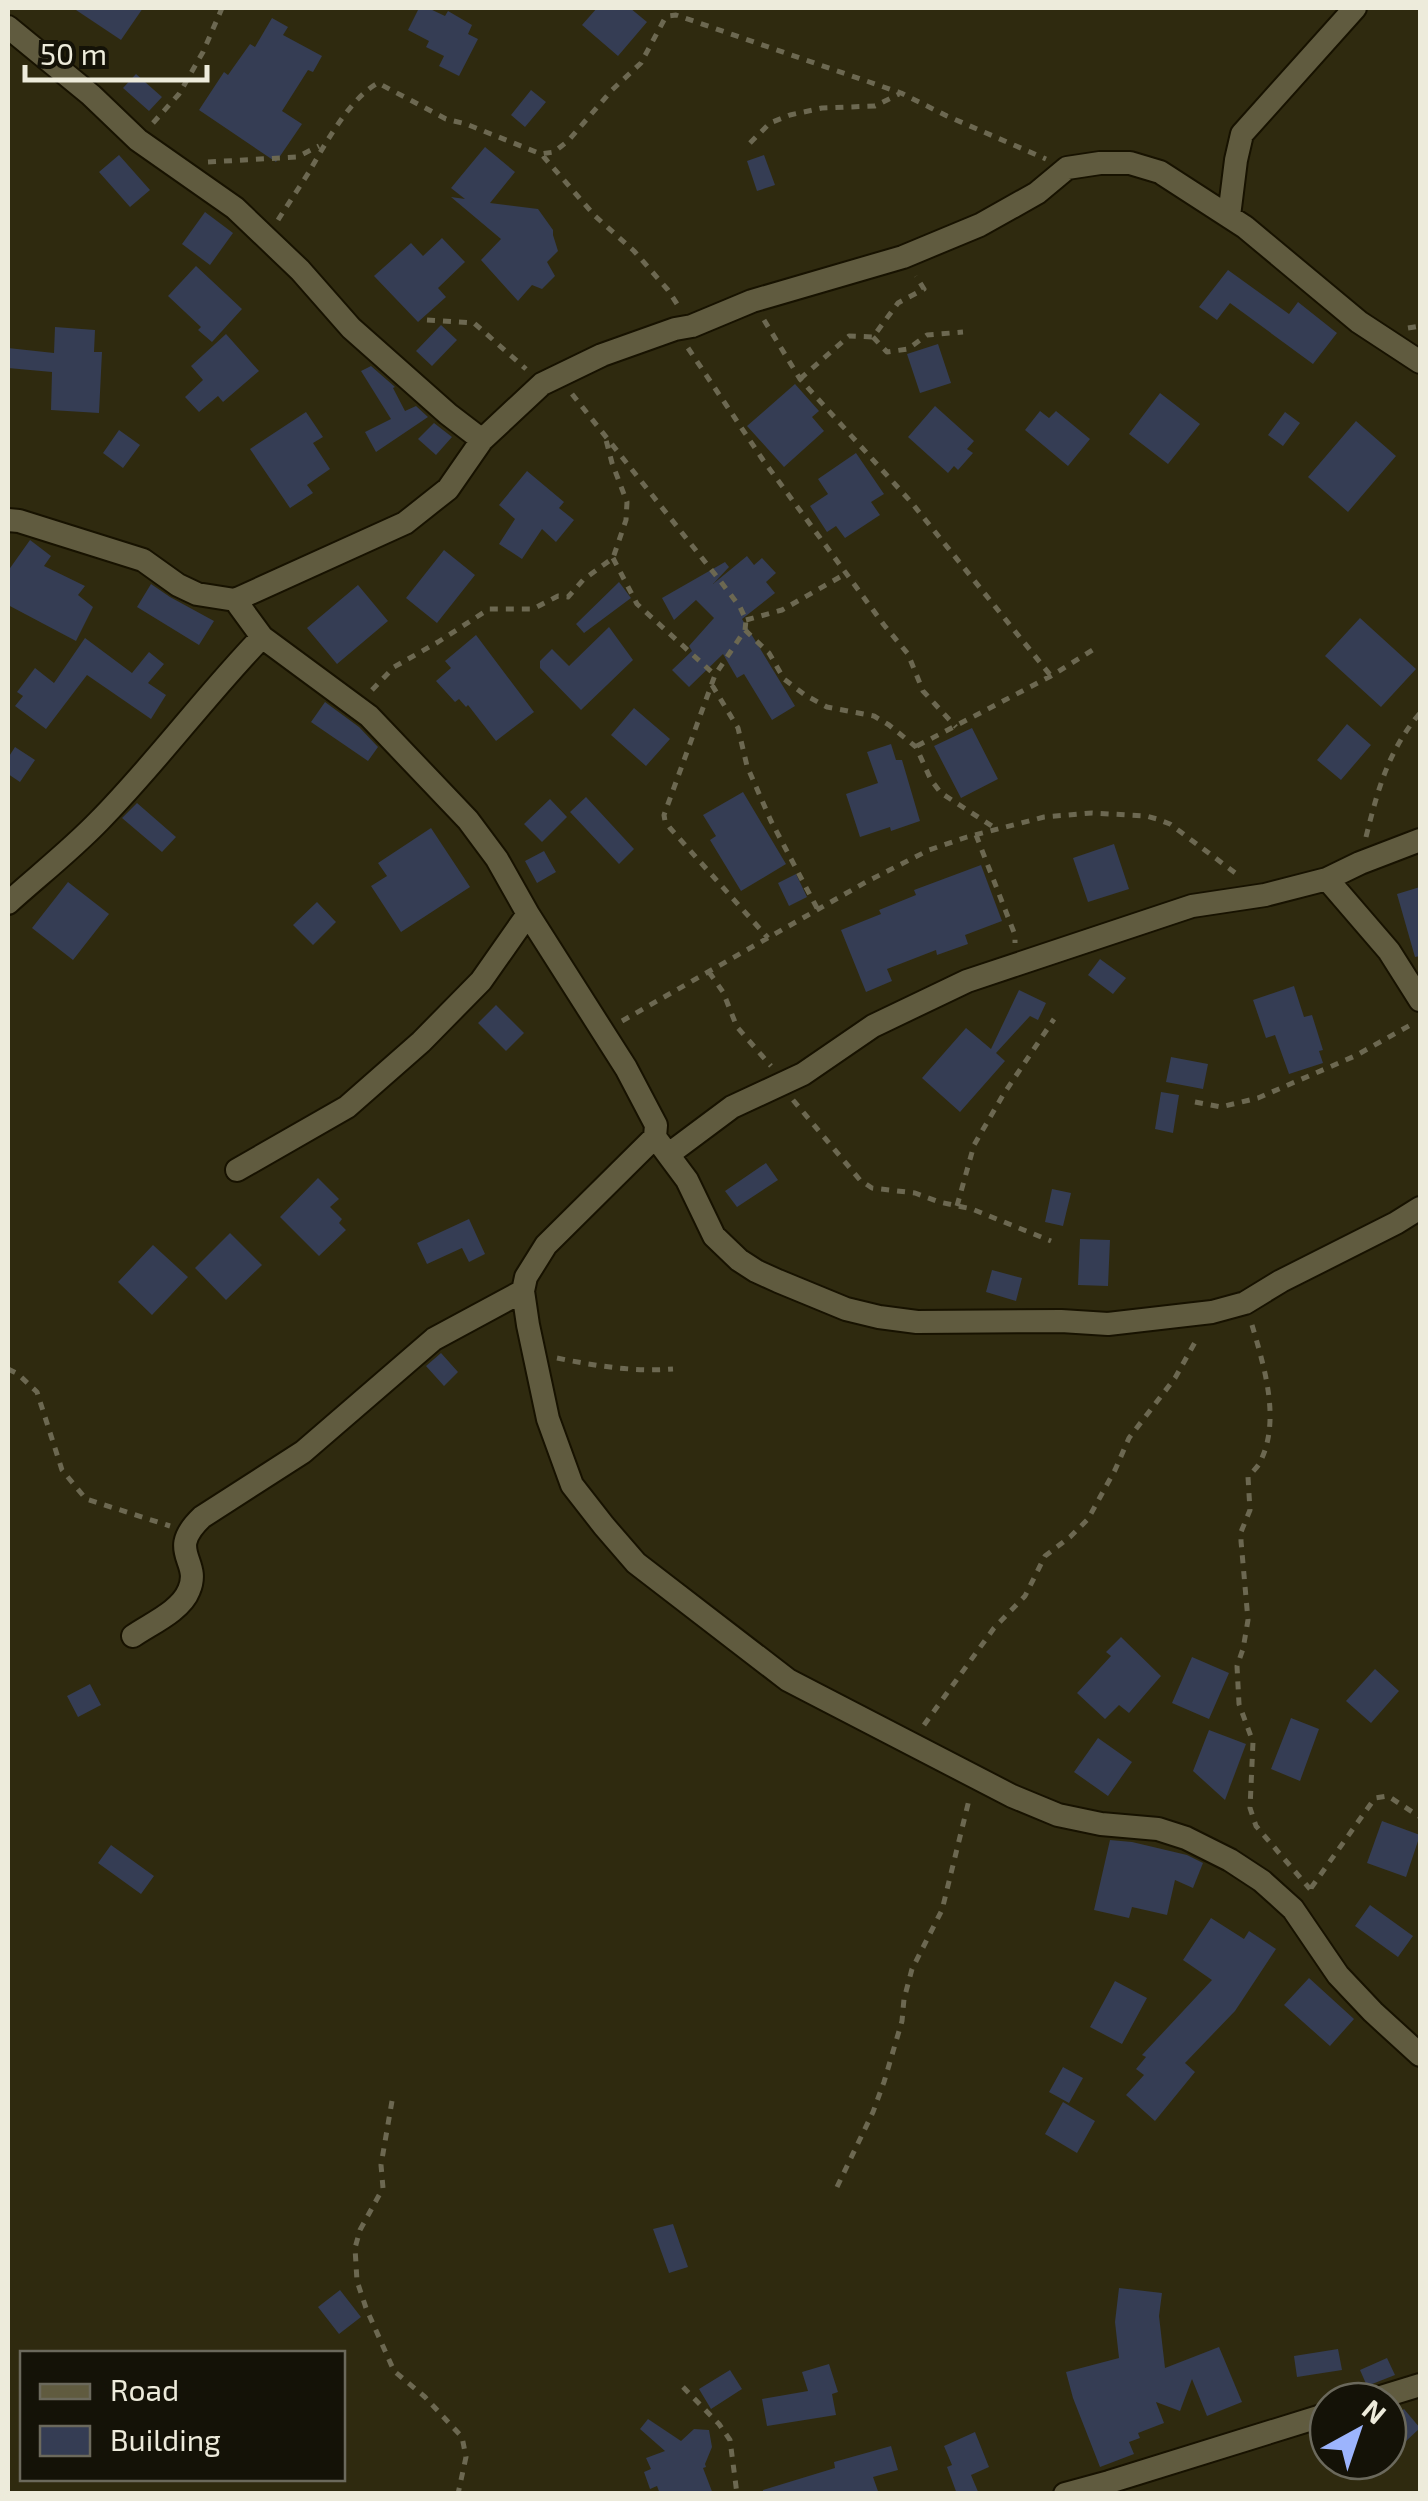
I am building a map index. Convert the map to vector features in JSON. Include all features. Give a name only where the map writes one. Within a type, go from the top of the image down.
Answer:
[{"type":"street","points":[[1229,216],[1242,134],[1355,8]]},
{"type":"street","points":[[8,27],[138,140],[235,208],[300,270],[351,328],[482,440]]},
{"type":"street","points":[[8,520],[143,560],[196,594],[235,600],[405,523],[448,490],[482,440],[549,380],[602,355],[752,300],[903,257],[980,226],[1037,193],[1068,168],[1100,163],[1130,163],[1160,172],[1229,216],[1359,322],[1420,362]]},
{"type":"street","points":[[235,600],[262,638],[359,708],[468,820],[497,859],[603,1032],[714,1236],[756,1271],[846,1308],[879,1317],[931,1322],[1108,1324],[1212,1312],[1245,1303],[1420,1208]]},
{"type":"street","points":[[8,903],[100,821],[222,678],[262,638]]},
{"type":"street","points":[[1420,840],[1327,879],[1192,906],[967,981],[873,1026],[803,1074],[662,1146],[546,1246],[526,1277],[524,1291],[548,1419],[572,1486],[636,1563],[788,1680],[1012,1796],[1058,1815],[1158,1829],[1230,1860],[1262,1881],[1293,1910],[1338,1974],[1420,2055]]},
{"type":"street","points":[[1327,879],[1389,951],[1420,1000]]},
{"type":"street","points":[[238,1170],[346,1107],[422,1042],[481,980],[528,914]]},
{"type":"street","points":[[133,1636],[179,1604],[190,1588],[183,1547],[187,1530],[202,1516],[302,1452],[434,1339],[524,1291]]},
{"type":"street","points":[[1065,2494],[1308,2421]]},
{"type":"path","points":[[138,140],[179,94],[222,8]]},
{"type":"path","points":[[542,154],[554,152],[568,141],[612,90],[641,64],[664,20],[676,15],[901,93],[1068,168]]},
{"type":"path","points":[[267,238],[322,145],[367,89],[378,83],[446,119],[542,154],[595,216],[634,250],[668,290],[683,327],[764,460],[884,625],[900,641],[923,690],[956,727]]},
{"type":"path","points":[[750,143],[770,122],[790,115],[822,108],[875,106],[901,93]]},
{"type":"path","points":[[170,163],[297,158],[322,145]]},
{"type":"path","points":[[873,337],[898,303],[924,289],[903,257]]},
{"type":"path","points":[[752,300],[800,379],[911,502],[1051,676]]},
{"type":"path","points":[[427,320],[474,323],[583,406],[740,607],[746,620],[745,630],[716,675],[666,806],[665,821],[768,938]]},
{"type":"path","points":[[800,379],[849,336],[873,337],[887,352],[908,349],[927,335],[963,332]]},
{"type":"path","points":[[359,708],[394,667],[489,609],[534,609],[558,596],[568,596],[613,558],[626,520],[627,502],[605,437]]},
{"type":"path","points":[[613,558],[637,604],[716,675]]},
{"type":"path","points":[[746,620],[782,610],[846,573]]},
{"type":"path","points":[[745,630],[769,652],[784,678],[805,694],[827,707],[874,716],[916,746],[931,780],[942,793],[996,829]]},
{"type":"path","points":[[916,746],[1051,676],[1094,649]]},
{"type":"path","points":[[712,686],[738,728],[747,766],[770,822],[818,910]]},
{"type":"path","points":[[1360,863],[1375,798],[1390,757],[1420,713]]},
{"type":"path","points":[[603,1032],[930,850],[1044,817],[1092,813],[1146,816],[1170,824],[1265,894]]},
{"type":"path","points":[[976,835],[1014,935],[1012,966]]},
{"type":"path","points":[[709,972],[723,992],[737,1027],[770,1063],[779,1084],[860,1180],[872,1188],[914,1193],[972,1209],[1051,1242]]},
{"type":"path","points":[[957,1206],[974,1145],[1054,1019]]},
{"type":"path","points":[[1195,1102],[1221,1106],[1258,1098],[1355,1056],[1420,1019]]},
{"type":"path","points":[[1245,1303],[1265,1368],[1269,1404],[1269,1436],[1262,1462],[1248,1477],[1250,1510],[1242,1532],[1248,1620],[1238,1666],[1239,1704],[1253,1742],[1250,1808],[1256,1826],[1310,1889]]},
{"type":"path","points":[[911,1743],[994,1628],[1025,1596],[1044,1556],[1088,1518],[1129,1438],[1176,1378],[1212,1312]]},
{"type":"path","points":[[534,1353],[601,1367],[673,1369]]},
{"type":"path","points":[[8,1369],[37,1392],[62,1470],[86,1499],[187,1530]]},
{"type":"path","points":[[837,2188],[873,2112],[902,2021],[912,1969],[942,1910],[975,1776]]},
{"type":"path","points":[[1293,1910],[1375,1798],[1388,1796],[1420,1817]]},
{"type":"path","points":[[392,2100],[381,2165],[383,2188],[354,2248],[357,2281],[394,2372],[462,2436],[466,2457],[458,2494]]},
{"type":"path","points":[[683,2387],[730,2440],[737,2494]]},
{"type":"building","points":[[73,8],[143,8],[121,40]]},
{"type":"building","points":[[419,8],[445,16],[448,11],[472,25],[468,34],[478,39],[459,76],[439,66],[444,56],[426,47],[429,41],[408,30]]},
{"type":"building","points":[[597,8],[630,8],[647,22],[618,56],[582,25]]},
{"type":"building","points":[[272,18],[288,27],[283,35],[322,56],[313,72],[308,70],[282,111],[302,124],[276,162],[199,110],[224,72],[228,75],[250,44],[255,47]]},
{"type":"building","points":[[136,74],[162,97],[149,111],[123,88]]},
{"type":"building","points":[[531,90],[546,102],[525,127],[511,115]]},
{"type":"building","points":[[485,147],[515,172],[490,203],[538,209],[553,230],[558,251],[547,262],[555,276],[542,289],[532,285],[518,301],[481,260],[501,239],[451,197],[465,199],[451,188]]},
{"type":"building","points":[[119,155],[150,190],[130,207],[99,172]]},
{"type":"building","points":[[764,155],[775,185],[757,191],[747,161]]},
{"type":"building","points":[[205,212],[233,233],[210,265],[182,244]]},
{"type":"building","points":[[442,238],[465,262],[438,288],[446,297],[418,322],[374,276],[411,243],[423,256]]},
{"type":"building","points":[[196,266],[242,309],[212,342],[168,296]]},
{"type":"building","points":[[1228,270],[1289,314],[1298,302],[1337,333],[1313,364],[1230,303],[1217,320],[1199,307]]},
{"type":"building","points":[[441,325],[457,340],[432,366],[416,351]]},
{"type":"building","points":[[55,327],[95,330],[94,352],[102,352],[99,413],[51,410],[52,372],[8,368],[8,348],[54,353]]},
{"type":"building","points":[[226,334],[259,371],[223,402],[218,396],[199,412],[185,397],[203,380],[191,366]]},
{"type":"building","points":[[938,344],[951,383],[920,393],[907,354]]},
{"type":"building","points":[[371,366],[395,387],[405,411],[416,406],[428,417],[376,452],[365,432],[391,419],[361,371]]},
{"type":"building","points":[[795,384],[819,411],[812,417],[824,431],[784,467],[747,426]]},
{"type":"building","points":[[1160,393],[1200,424],[1168,464],[1129,434]]},
{"type":"building","points":[[935,406],[974,441],[967,449],[973,453],[958,470],[954,466],[948,473],[908,437]]},
{"type":"building","points":[[1040,411],[1049,418],[1056,411],[1090,439],[1068,466],[1025,430]]},
{"type":"building","points":[[306,412],[323,437],[313,443],[330,469],[307,485],[313,493],[290,508],[250,449]]},
{"type":"building","points":[[1285,412],[1300,423],[1283,446],[1268,435]]},
{"type":"building","points":[[1356,421],[1396,456],[1348,512],[1308,477]]},
{"type":"building","points":[[434,423],[452,437],[436,455],[418,439]]},
{"type":"building","points":[[119,430],[140,445],[123,468],[103,453]]},
{"type":"building","points":[[856,453],[884,494],[871,502],[880,515],[845,538],[836,526],[827,532],[810,506],[828,494],[818,479]]},
{"type":"building","points":[[527,471],[564,502],[559,508],[574,520],[556,542],[542,529],[522,559],[499,544],[515,519],[499,505]]},
{"type":"building","points":[[30,540],[51,556],[44,566],[85,586],[78,595],[93,607],[76,641],[8,605],[8,571]]},
{"type":"building","points":[[444,550],[475,575],[437,623],[406,598]]},
{"type":"building","points":[[747,556],[754,565],[762,558],[776,573],[766,582],[775,593],[742,619],[795,706],[772,720],[744,674],[737,678],[723,654],[689,687],[672,670],[692,651],[689,646],[714,618],[696,600],[674,620],[662,598],[725,562],[729,567],[713,584]]},
{"type":"building","points":[[619,582],[631,598],[584,633],[576,624]]},
{"type":"building","points":[[151,584],[214,621],[199,645],[137,607]]},
{"type":"building","points":[[358,585],[388,621],[337,664],[307,628]]},
{"type":"building","points":[[1360,618],[1416,669],[1381,707],[1325,656]]},
{"type":"building","points":[[609,627],[633,660],[581,710],[540,668],[540,661],[552,649],[569,666]]},
{"type":"building","points":[[476,635],[534,712],[496,741],[468,705],[459,699],[455,702],[436,681],[451,668],[445,661]]},
{"type":"building","points":[[85,638],[132,673],[149,652],[164,664],[148,683],[166,695],[151,719],[87,675],[46,729],[15,706],[23,696],[17,692],[35,668],[54,683]]},
{"type":"building","points":[[325,702],[378,747],[368,761],[311,722]]},
{"type":"building","points":[[634,708],[670,739],[646,766],[611,735]]},
{"type":"building","points":[[1347,724],[1371,745],[1341,780],[1317,760]]},
{"type":"building","points":[[972,728],[998,779],[961,798],[934,746]]},
{"type":"building","points":[[891,744],[896,760],[902,760],[920,821],[860,837],[846,794],[878,783],[867,752]]},
{"type":"building","points":[[15,747],[35,760],[20,782],[8,774],[8,758]]},
{"type":"building","points":[[743,792],[786,864],[741,891],[710,840],[716,836],[703,815]]},
{"type":"building","points":[[586,797],[634,849],[619,864],[570,812]]},
{"type":"building","points":[[550,799],[567,817],[542,842],[524,824]]},
{"type":"building","points":[[137,803],[176,837],[162,852],[122,818]]},
{"type":"building","points":[[431,828],[470,887],[401,932],[371,886],[387,876],[378,863]]},
{"type":"building","points":[[1114,844],[1129,889],[1088,902],[1073,858]]},
{"type":"building","points":[[544,851],[556,872],[537,883],[525,861]]},
{"type":"building","points":[[981,865],[1002,921],[965,935],[968,944],[937,955],[936,950],[887,969],[892,981],[866,992],[841,930],[916,895],[914,890]]},
{"type":"building","points":[[796,874],[807,897],[789,906],[778,883]]},
{"type":"building","points":[[68,882],[109,914],[73,960],[32,928]]},
{"type":"building","points":[[1420,887],[1420,956],[1415,957],[1397,894]]},
{"type":"building","points":[[317,902],[336,922],[313,945],[293,925]]},
{"type":"building","points":[[1100,959],[1126,978],[1113,994],[1088,975]]},
{"type":"building","points":[[1294,986],[1304,1017],[1312,1015],[1323,1063],[1289,1074],[1275,1035],[1266,1038],[1253,1000]]},
{"type":"building","points":[[1019,990],[1046,1003],[1038,1020],[1030,1016],[996,1053],[1005,1061],[960,1112],[922,1078],[966,1028],[991,1049]]},
{"type":"building","points":[[496,1005],[524,1033],[506,1051],[478,1023]]},
{"type":"building","points":[[1171,1057],[1208,1064],[1203,1089],[1166,1082]]},
{"type":"building","points":[[1161,1092],[1179,1095],[1173,1133],[1155,1129]]},
{"type":"building","points":[[766,1163],[778,1180],[737,1207],[725,1191]]},
{"type":"building","points":[[318,1178],[339,1199],[330,1207],[346,1230],[319,1256],[280,1217]]},
{"type":"building","points":[[1052,1189],[1071,1193],[1063,1226],[1045,1222]]},
{"type":"building","points":[[469,1219],[485,1254],[469,1262],[462,1248],[427,1264],[417,1243]]},
{"type":"building","points":[[230,1233],[262,1265],[226,1300],[195,1268]]},
{"type":"building","points":[[1080,1239],[1110,1240],[1108,1286],[1078,1285]]},
{"type":"building","points":[[153,1245],[188,1277],[152,1315],[118,1282]]},
{"type":"building","points":[[992,1270],[1022,1278],[1016,1301],[986,1292]]},
{"type":"building","points":[[441,1353],[458,1372],[444,1386],[426,1366]]},
{"type":"building","points":[[1121,1637],[1161,1676],[1129,1713],[1119,1705],[1105,1719],[1077,1693],[1111,1656],[1106,1652]]},
{"type":"building","points":[[1192,1657],[1229,1673],[1209,1719],[1172,1703]]},
{"type":"building","points":[[1375,1669],[1399,1691],[1371,1723],[1346,1701]]},
{"type":"building","points":[[90,1684],[101,1705],[78,1717],[67,1696]]},
{"type":"building","points":[[1291,1718],[1319,1729],[1300,1781],[1271,1769]]},
{"type":"building","points":[[1209,1730],[1246,1744],[1225,1800],[1193,1771]]},
{"type":"building","points":[[1098,1738],[1132,1762],[1108,1796],[1074,1772]]},
{"type":"building","points":[[1382,1821],[1420,1835],[1406,1877],[1367,1863]]},
{"type":"building","points":[[1110,1840],[1187,1855],[1203,1863],[1193,1888],[1175,1880],[1167,1915],[1132,1907],[1129,1918],[1094,1910]]},
{"type":"building","points":[[111,1845],[154,1876],[141,1894],[98,1863]]},
{"type":"building","points":[[1370,1905],[1413,1936],[1398,1957],[1355,1926]]},
{"type":"building","points":[[1211,1918],[1244,1939],[1249,1931],[1276,1949],[1235,2011],[1185,2063],[1195,2072],[1155,2121],[1126,2095],[1144,2075],[1136,2069],[1146,2057],[1142,2055],[1212,1980],[1183,1960]]},
{"type":"building","points":[[1309,1978],[1354,2019],[1330,2046],[1284,2005]]},
{"type":"building","points":[[1115,1981],[1147,1998],[1122,2044],[1090,2027]]},
{"type":"building","points":[[1063,2067],[1083,2078],[1069,2103],[1049,2092]]},
{"type":"building","points":[[1063,2102],[1095,2121],[1077,2153],[1045,2134]]},
{"type":"building","points":[[673,2224],[688,2267],[669,2273],[653,2229]]},
{"type":"building","points":[[1119,2288],[1162,2293],[1159,2316],[1165,2368],[1219,2347],[1242,2402],[1207,2416],[1192,2379],[1180,2411],[1156,2402],[1164,2423],[1138,2433],[1140,2438],[1129,2442],[1134,2454],[1100,2467],[1066,2372],[1119,2358],[1115,2322]]},
{"type":"building","points":[[340,2290],[361,2317],[339,2334],[318,2307]]},
{"type":"building","points":[[1338,2349],[1342,2370],[1297,2377],[1294,2356]]},
{"type":"building","points":[[1387,2358],[1395,2375],[1365,2381],[1360,2370]]},
{"type":"building","points":[[829,2364],[838,2392],[832,2394],[836,2415],[767,2426],[762,2399],[808,2391],[802,2372]]},
{"type":"building","points":[[730,2370],[742,2389],[711,2409],[699,2389]]},
{"type":"building","points":[[1408,2414],[1420,2428],[1408,2439]]},
{"type":"building","points":[[648,2419],[681,2441],[694,2429],[709,2430],[712,2447],[703,2468],[713,2494],[660,2494],[657,2486],[650,2489],[644,2472],[651,2469],[646,2458],[665,2451],[640,2429]]},
{"type":"building","points":[[975,2432],[989,2467],[971,2475],[979,2494],[957,2494],[944,2446]]},
{"type":"building","points":[[891,2446],[898,2470],[873,2477],[879,2494],[763,2494],[763,2490],[835,2468],[834,2462]]}]
